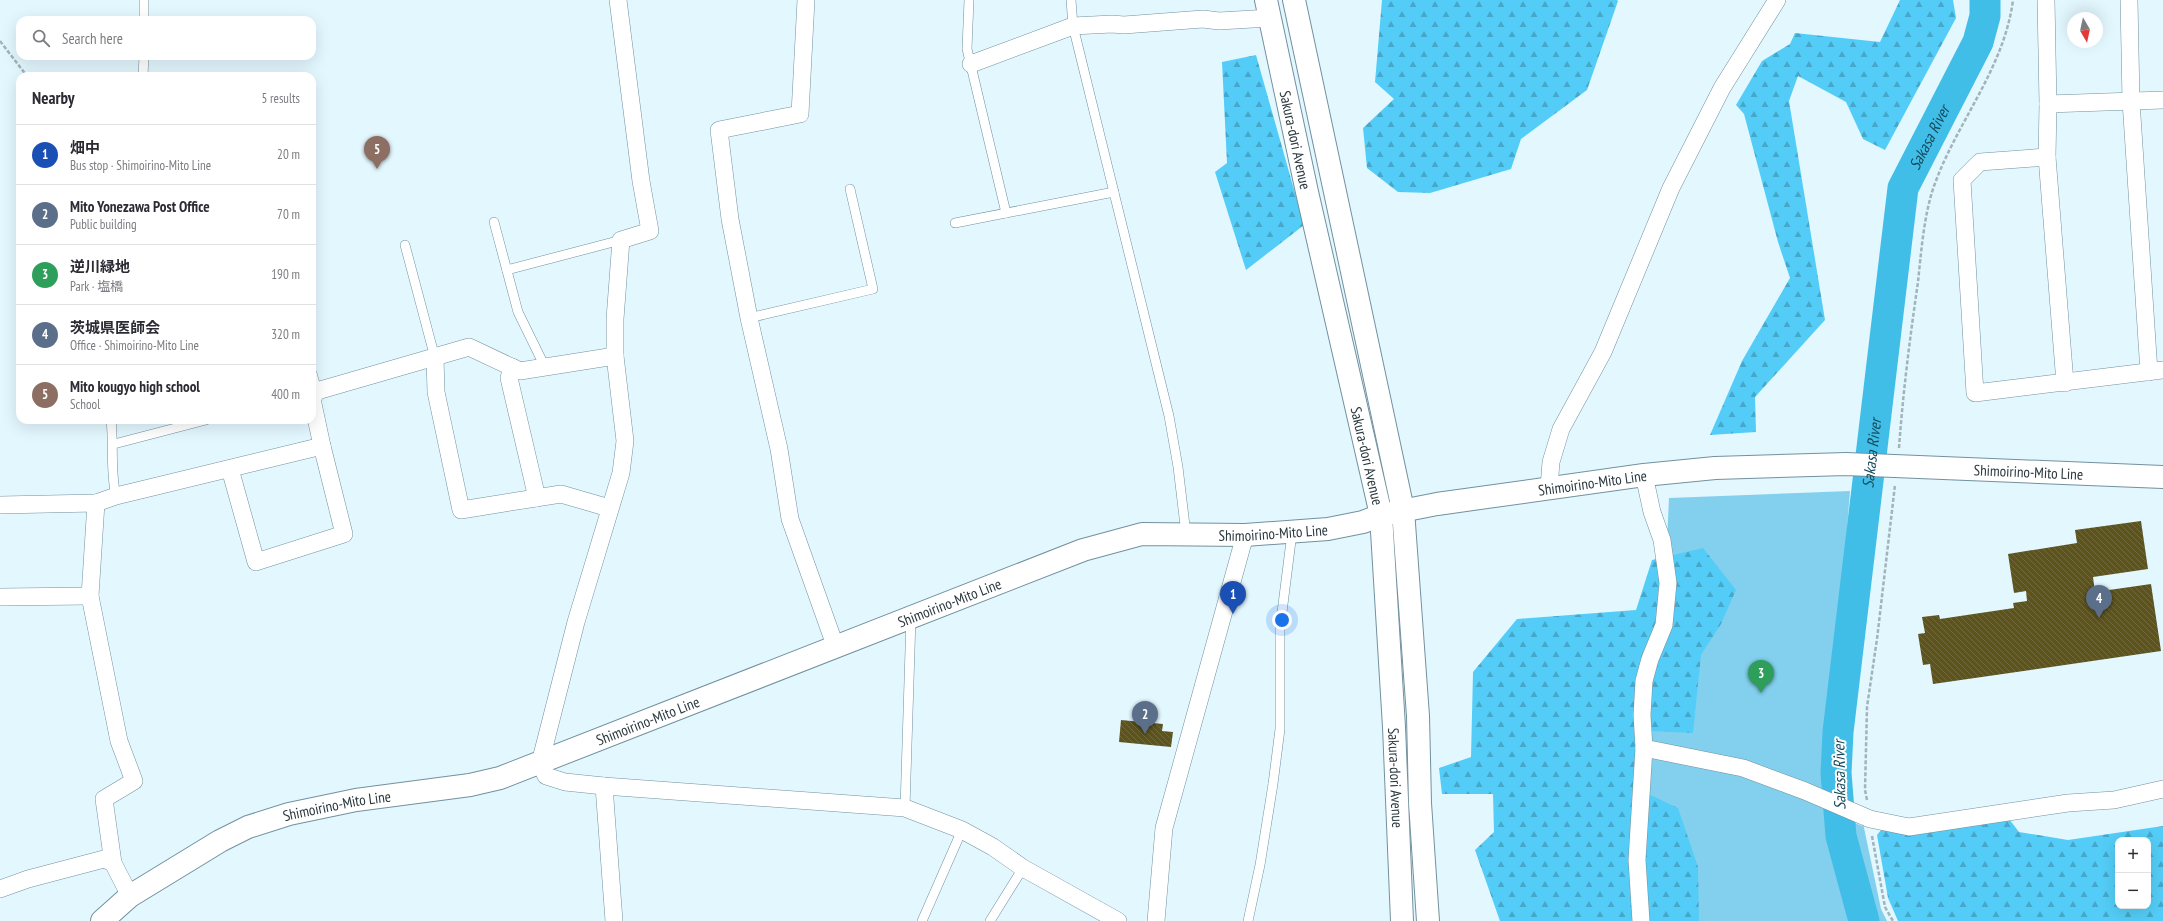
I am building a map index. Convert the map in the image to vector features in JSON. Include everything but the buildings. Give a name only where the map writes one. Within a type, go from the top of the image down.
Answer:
[{"type":"main road","name":"Sakura-dori Avenue","points":[[1294,0],[1403,510],[1418,716],[1420,803],[1428,921]]},
{"type":"main road","name":"Sakura-dori Avenue","points":[[1268,9],[1306,192],[1381,515],[1394,720],[1402,921]]},
{"type":"main road","name":"Shimoirino-Mito Line","points":[[102,921],[130,896],[220,842],[262,823],[289,814],[356,800],[470,785],[500,778],[836,648],[1083,550],[1114,540],[1142,534],[1245,535],[1292,533],[1352,524],[1403,510],[1644,475],[1715,468],[1846,464],[2163,477]]},
{"type":"street","points":[[618,0],[641,181],[650,231],[621,240],[614,319],[615,356],[625,441],[620,474],[576,622],[540,763],[546,776],[565,782],[604,786],[905,808],[962,830],[993,847],[1022,868],[1118,921]]},
{"type":"street","points":[[806,0],[800,114],[718,130],[730,219],[749,318],[779,449],[790,519],[836,648]]},
{"type":"street","points":[[1549,488],[1551,462],[1561,429],[1603,352],[1672,188],[1722,88],[1777,0]]},
{"type":"street","points":[[2046,0],[2048,104],[2047,157],[2065,383]]},
{"type":"street","points":[[2047,157],[1980,162],[1962,180],[1975,393],[2156,371],[2131,101],[2129,0]]},
{"type":"street","points":[[971,64],[1073,26],[1112,24],[1124,26],[1203,19],[1219,21],[1268,9]]},
{"type":"street","points":[[2048,104],[2163,100]]},
{"type":"street","points":[[317,391],[469,347],[520,371],[615,356]]},
{"type":"street","points":[[435,358],[436,392],[461,510],[561,494],[609,508]]},
{"type":"street","points":[[512,367],[509,378],[537,498]]},
{"type":"street","points":[[230,469],[256,562],[344,534],[316,418]]},
{"type":"street","points":[[0,505],[96,503],[116,496],[322,446]]},
{"type":"street","points":[[1641,921],[1637,860],[1644,748],[1642,715],[1644,681],[1650,659],[1664,625],[1668,583],[1662,540],[1652,512],[1644,475]]},
{"type":"street","points":[[96,503],[90,596],[119,741],[134,781],[104,799],[114,862],[130,896]]},
{"type":"street","points":[[1156,921],[1164,828],[1175,782],[1226,611],[1245,535]]},
{"type":"street","points":[[0,597],[90,596]]},
{"type":"street","points":[[1644,748],[1743,768],[1865,816],[1908,827],[2068,803],[2114,800],[2163,789]]},
{"type":"street","points":[[604,786],[614,921]]},
{"type":"street","points":[[0,889],[28,879],[104,859],[114,862]]},
{"type":"lane","points":[[144,0],[144,16]]},
{"type":"lane","points":[[969,0],[967,49],[1006,213]]},
{"type":"lane","points":[[1070,0],[1073,26],[1169,416],[1178,467],[1186,534]]},
{"type":"lane","points":[[143,72],[144,60]]},
{"type":"lane","points":[[749,318],[874,289],[850,189]]},
{"type":"lane","points":[[955,224],[1114,192]]},
{"type":"lane","points":[[494,222],[518,312],[545,367]]},
{"type":"lane","points":[[507,270],[621,240]]},
{"type":"lane","points":[[405,245],[435,358]]},
{"type":"lane","points":[[112,424],[114,444],[113,483],[116,496]]},
{"type":"lane","points":[[114,444],[191,424]]},
{"type":"lane","points":[[1248,921],[1260,865],[1278,744],[1280,628],[1292,533]]},
{"type":"lane","points":[[905,808],[911,617]]},
{"type":"lane","points":[[922,921],[962,830]]},
{"type":"lane","points":[[990,921],[1022,868]]},
{"type":"path","points":[[1893,921],[1885,907],[1865,816],[1865,790],[1867,707],[1877,640],[1905,374],[1922,249],[1933,190],[1950,150],[1991,70],[2008,30],[2013,0]]},
{"type":"path","points":[[0,41],[24,72]]},
{"type":"shaded area","points":[[1850,491],[1825,810],[1862,826],[1863,823],[1881,909],[1887,921],[1535,921],[1650,731],[1658,731],[1669,498]]},
{"type":"green space","points":[[1382,0],[1618,1],[1587,90],[1521,139],[1511,169],[1430,193],[1398,192],[1367,168],[1363,128],[1394,99],[1375,82]]},
{"type":"green space","points":[[1900,0],[1953,0],[1956,18],[1885,150],[1863,139],[1846,102],[1798,76],[1789,101],[1825,320],[1755,397],[1756,432],[1710,435],[1742,361],[1790,278],[1778,242],[1744,114],[1736,105],[1762,61],[1790,44],[1795,33],[1880,42]]},
{"type":"green space","points":[[1256,55],[1304,225],[1246,270],[1215,172],[1227,163],[1222,62]]},
{"type":"green space","points":[[1703,548],[1736,590],[1721,624],[1701,655],[1693,733],[1650,731],[1644,792],[1678,808],[1698,867],[1699,921],[1500,921],[1475,850],[1494,832],[1493,794],[1442,794],[1439,768],[1471,757],[1473,672],[1517,619],[1636,610],[1652,560]]},
{"type":"green space","points":[[2009,819],[2019,832],[2068,840],[2163,826],[2163,921],[1898,921],[1888,898],[1877,835],[1881,830]]},
{"type":"waterway","name":"Sakasa River","points":[[1864,921],[1841,836],[1836,773],[1838,732],[1903,188],[1978,42],[1985,16],[1985,0]]},
{"type":"place","name":"Mito kougyo high school","points":[[377,169]]},
{"type":"place","name":"畑中","points":[[1233,614]]},
{"type":"place","name":"茨城県医師会","points":[[2099,618]]},
{"type":"place","name":"逆川緑地","points":[[1761,693]]},
{"type":"place","name":"Mito Yonezawa Post Office","points":[[1145,734]]}]
